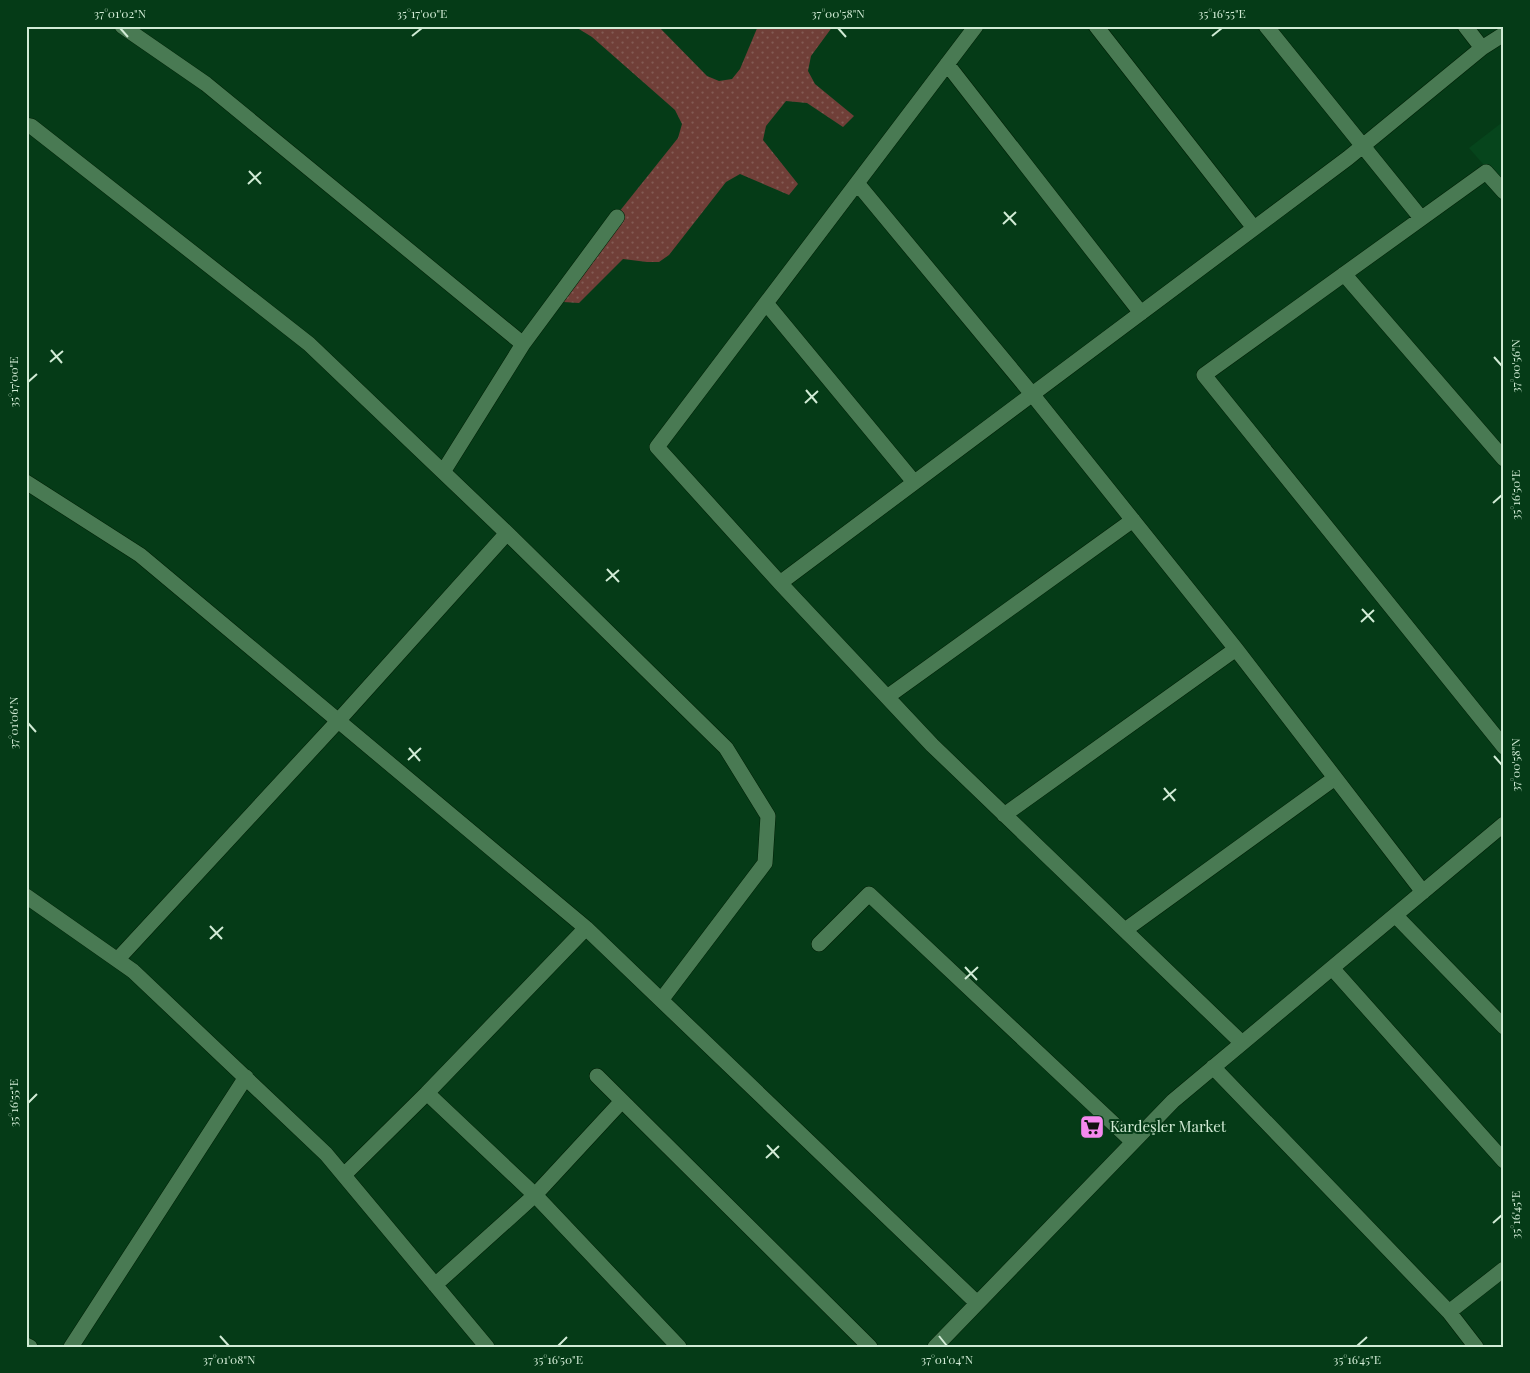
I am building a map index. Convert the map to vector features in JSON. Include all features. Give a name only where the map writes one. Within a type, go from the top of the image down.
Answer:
[{"type":"street","points":[[122,26],[206,84],[523,344]]},
{"type":"street","points":[[976,26],[657,447],[780,583],[932,745],[1242,1043]]},
{"type":"street","points":[[1096,26],[1254,228]]},
{"type":"street","points":[[1266,26],[1421,218]]},
{"type":"street","points":[[1465,26],[1482,48]]},
{"type":"street","points":[[780,583],[1254,228],[1363,145],[1482,48],[1504,34]]},
{"type":"street","points":[[947,64],[1141,312]]},
{"type":"street","points":[[26,125],[31,126],[309,344],[507,532],[726,748],[768,816],[765,863],[662,999]]},
{"type":"street","points":[[1504,192],[1486,172],[1204,375],[1504,747]]},
{"type":"street","points":[[857,183],[1032,394],[1133,520],[1423,892]]},
{"type":"street","points":[[443,472],[523,344],[617,217]]},
{"type":"street","points":[[1344,274],[1504,459]]},
{"type":"street","points":[[766,303],[914,482]]},
{"type":"street","points":[[26,482],[140,555],[586,928],[977,1303]]},
{"type":"street","points":[[887,698],[1133,520]]},
{"type":"street","points":[[117,960],[338,721],[507,532]]},
{"type":"street","points":[[1004,815],[1236,650]]},
{"type":"street","points":[[1125,930],[1335,778]]},
{"type":"street","points":[[935,1347],[1173,1100],[1504,824]]},
{"type":"street","points":[[819,944],[869,894],[1133,1142]]},
{"type":"street","points":[[26,896],[132,971],[326,1154],[486,1347]]},
{"type":"street","points":[[1395,915],[1504,1027]]},
{"type":"street","points":[[344,1175],[427,1093],[586,928]]},
{"type":"street","points":[[1332,968],[1504,1161]]},
{"type":"street","points":[[1213,1067],[1449,1312],[1476,1347]]},
{"type":"street","points":[[597,1076],[870,1347]]},
{"type":"street","points":[[71,1347],[246,1077]]},
{"type":"street","points":[[427,1093],[535,1196],[679,1347]]},
{"type":"street","points":[[436,1285],[535,1196],[622,1101]]},
{"type":"street","points":[[1449,1312],[1504,1269]]},
{"type":"shaded area","points":[[574,26],[658,26],[707,76],[719,81],[732,79],[740,69],[758,26],[833,26],[811,56],[808,71],[815,84],[854,116],[843,127],[807,103],[786,101],[766,126],[763,140],[798,184],[789,195],[740,174],[726,182],[669,255],[659,262],[623,259],[579,303],[548,301],[678,138],[682,124],[675,110],[592,37]]},
{"type":"shaded area","points":[[1504,121],[1504,188],[1469,148]]},
{"type":"place","name":"Kardeşler Market","points":[[1092,1127]]}]
